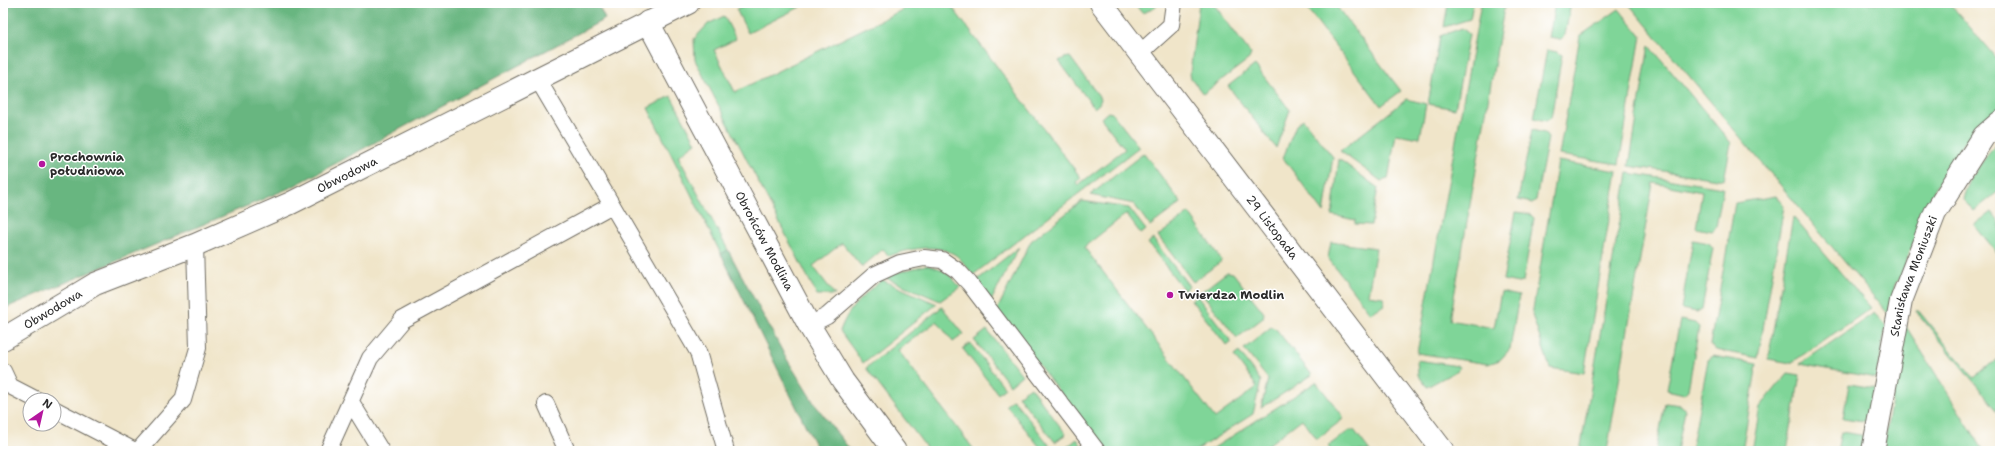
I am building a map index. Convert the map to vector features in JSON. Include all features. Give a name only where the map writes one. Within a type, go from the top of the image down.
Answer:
[{"type":"street","name":"Obwodowa","points":[[3,339],[95,284],[194,245],[291,203],[688,3]]},
{"type":"street","name":"29 Listopada","points":[[1101,3],[1443,451]]},
{"type":"street","name":"Obrońców Modlina","points":[[648,22],[809,325],[843,381],[896,451]]},
{"type":"street","name":"Stanisława Moniuszki","points":[[1874,451],[1904,294],[1935,213],[1984,136],[2000,122]]},
{"type":"lane","points":[[1140,53],[1171,25],[1174,3]]},
{"type":"lane","points":[[537,78],[698,352],[726,451]]},
{"type":"lane","points":[[328,451],[370,358],[402,320],[612,206]]},
{"type":"lane","points":[[62,413],[136,451],[183,400],[198,348],[194,245]]},
{"type":"lane","points":[[809,325],[827,316],[874,275],[900,263],[924,258],[942,260],[958,271],[969,282],[1097,451]]},
{"type":"lane","points":[[3,370],[10,386],[22,392]]},
{"type":"lane","points":[[351,402],[381,451]]},
{"type":"lane","points":[[546,404],[567,451]]},
{"type":"green space","points":[[3,3],[597,3],[605,19],[292,187],[3,309]]},
{"type":"green space","points":[[749,3],[798,3],[800,7],[748,33],[736,9]]},
{"type":"green space","points":[[916,3],[957,3],[952,7],[1081,178],[1076,182],[1078,185],[1125,149],[1101,118],[1108,112],[1112,113],[1139,147],[973,275],[962,261],[954,254],[930,248],[913,249],[889,256],[883,249],[862,267],[842,243],[813,266],[835,295],[817,295],[695,60],[694,39],[708,24],[724,16],[736,39],[714,50],[735,92]]},
{"type":"green space","points":[[1134,3],[1158,3],[1153,9],[1142,13]]},
{"type":"green space","points":[[1199,3],[1213,3],[1251,54],[1249,59],[1203,94],[1191,78],[1190,73]]},
{"type":"green space","points":[[1303,3],[1334,3],[1401,91],[1381,106]]},
{"type":"green space","points":[[1448,3],[1473,3],[1470,19],[1444,27]]},
{"type":"green space","points":[[1481,3],[1505,3],[1450,320],[1494,328],[1501,292],[1519,296],[1510,349],[1500,360],[1488,364],[1417,353]]},
{"type":"green space","points":[[1555,3],[1571,3],[1565,35],[1560,40],[1549,38]]},
{"type":"green space","points":[[1628,3],[1955,3],[1952,6],[2000,63],[2000,110],[1965,141],[1934,190],[1899,280],[1895,284],[1889,315]]},
{"type":"green space","points":[[1619,9],[1641,36],[1619,164],[1559,155],[1580,36]]},
{"type":"green space","points":[[1462,28],[1469,34],[1455,109],[1428,104],[1440,36]]},
{"type":"green space","points":[[1649,45],[1731,143],[1724,180],[1629,166]]},
{"type":"green space","points":[[1547,50],[1557,52],[1562,55],[1551,118],[1546,121],[1534,118]]},
{"type":"green space","points":[[1070,57],[1101,99],[1099,104],[1094,108],[1059,61]]},
{"type":"green space","points":[[1255,65],[1290,110],[1276,148],[1228,86]]},
{"type":"green space","points":[[671,96],[696,143],[678,156],[728,250],[721,254],[648,108]]},
{"type":"green space","points":[[1407,99],[1426,104],[1420,138],[1396,134],[1388,179],[1381,181],[1340,151]]},
{"type":"green space","points":[[1303,119],[1333,157],[1324,213],[1283,158],[1296,125]]},
{"type":"green space","points":[[1532,130],[1544,133],[1548,138],[1536,200],[1532,203],[1518,200]]},
{"type":"green space","points":[[2000,140],[2000,190],[1974,211],[1963,200],[1965,192],[1978,168]]},
{"type":"green space","points":[[1144,153],[1181,203],[1150,226],[1134,204],[1090,195]]},
{"type":"green space","points":[[1339,159],[1378,188],[1371,225],[1355,224],[1355,220],[1332,215]]},
{"type":"green space","points":[[1558,161],[1617,171],[1584,373],[1550,368],[1532,315]]},
{"type":"green space","points":[[1628,173],[1723,188],[1716,227],[1711,231],[1696,228],[1702,192],[1653,183],[1607,451],[1580,451]]},
{"type":"green space","points":[[1776,196],[1784,206],[1758,358],[1716,350],[1710,345],[1735,203]]},
{"type":"green space","points":[[1082,201],[1129,208],[1146,230],[1141,234],[1126,214],[1084,247],[1215,418],[1257,387],[1234,356],[1239,352],[1261,381],[1253,414],[1195,451],[1104,451],[997,310],[1031,241]]},
{"type":"green space","points":[[1516,212],[1530,214],[1534,218],[1523,282],[1518,283],[1503,280]]},
{"type":"green space","points":[[1991,212],[2000,223],[2000,256],[1974,225]]},
{"type":"green space","points":[[1189,213],[1222,261],[1193,282],[1158,236]]},
{"type":"green space","points":[[1793,217],[1871,308],[1791,363],[1768,359]]},
{"type":"green space","points":[[1153,239],[1189,286],[1184,290],[1148,243]]},
{"type":"green space","points":[[1693,240],[1709,243],[1713,248],[1702,309],[1697,312],[1681,309]]},
{"type":"green space","points":[[1331,242],[1376,248],[1368,295],[1383,297],[1385,305],[1370,313],[1328,258]]},
{"type":"green space","points":[[1019,247],[991,301],[976,281]]},
{"type":"green space","points":[[728,250],[785,356],[814,403],[851,451],[818,451],[721,254]]},
{"type":"green space","points":[[926,265],[942,270],[960,287],[940,301],[886,278],[895,273]]},
{"type":"green space","points":[[1227,272],[1233,273],[1264,313],[1263,318],[1237,338],[1201,292]]},
{"type":"green space","points":[[882,280],[937,304],[863,363],[840,331],[852,308],[862,297]]},
{"type":"green space","points":[[1197,296],[1232,342],[1227,346],[1191,300]]},
{"type":"green space","points":[[942,307],[964,334],[953,342],[937,321],[898,350],[975,451],[929,451],[866,368]]},
{"type":"green space","points":[[1917,309],[1974,378],[2000,356],[2000,414],[1916,311]]},
{"type":"green space","points":[[1874,313],[1886,326],[1876,378],[1800,364]]},
{"type":"green space","points":[[1680,320],[1695,323],[1699,327],[1688,390],[1684,394],[1667,390]]},
{"type":"green space","points":[[1905,325],[1984,451],[1883,451]]},
{"type":"green space","points":[[1271,327],[1276,329],[1312,375],[1261,408],[1268,379],[1244,349]]},
{"type":"green space","points":[[987,330],[1022,375],[1010,385],[974,340]]},
{"type":"green space","points":[[970,343],[1005,388],[998,394],[963,349]]},
{"type":"green space","points":[[1713,356],[1757,364],[1742,451],[1691,451],[1708,360]]},
{"type":"green space","points":[[1417,360],[1458,366],[1459,368],[1458,370],[1427,387],[1418,375]]},
{"type":"green space","points":[[1788,373],[1800,375],[1787,451],[1752,451],[1760,407]]},
{"type":"green space","points":[[1316,382],[1343,416],[1342,420],[1317,439],[1302,419],[1264,448],[1266,451],[1209,451]]},
{"type":"green space","points":[[1849,384],[1875,388],[1870,422],[1843,418]]},
{"type":"green space","points":[[1030,387],[1066,434],[1055,442],[1018,396]]},
{"type":"green space","points":[[1013,399],[1050,446],[1043,451],[1006,405]]},
{"type":"green space","points":[[1665,403],[1681,405],[1685,410],[1677,451],[1656,451]]},
{"type":"green space","points":[[1350,430],[1354,430],[1370,451],[1331,451],[1328,446]]},
{"type":"green space","points":[[1841,432],[1867,436],[1864,451],[1837,451]]},
{"type":"green space","points":[[1077,439],[1085,451],[1062,451]]},
{"type":"place","name":"Prochownia południowa","points":[[42,164]]},
{"type":"place","name":"Twierdza Modlin","points":[[1170,295]]}]
